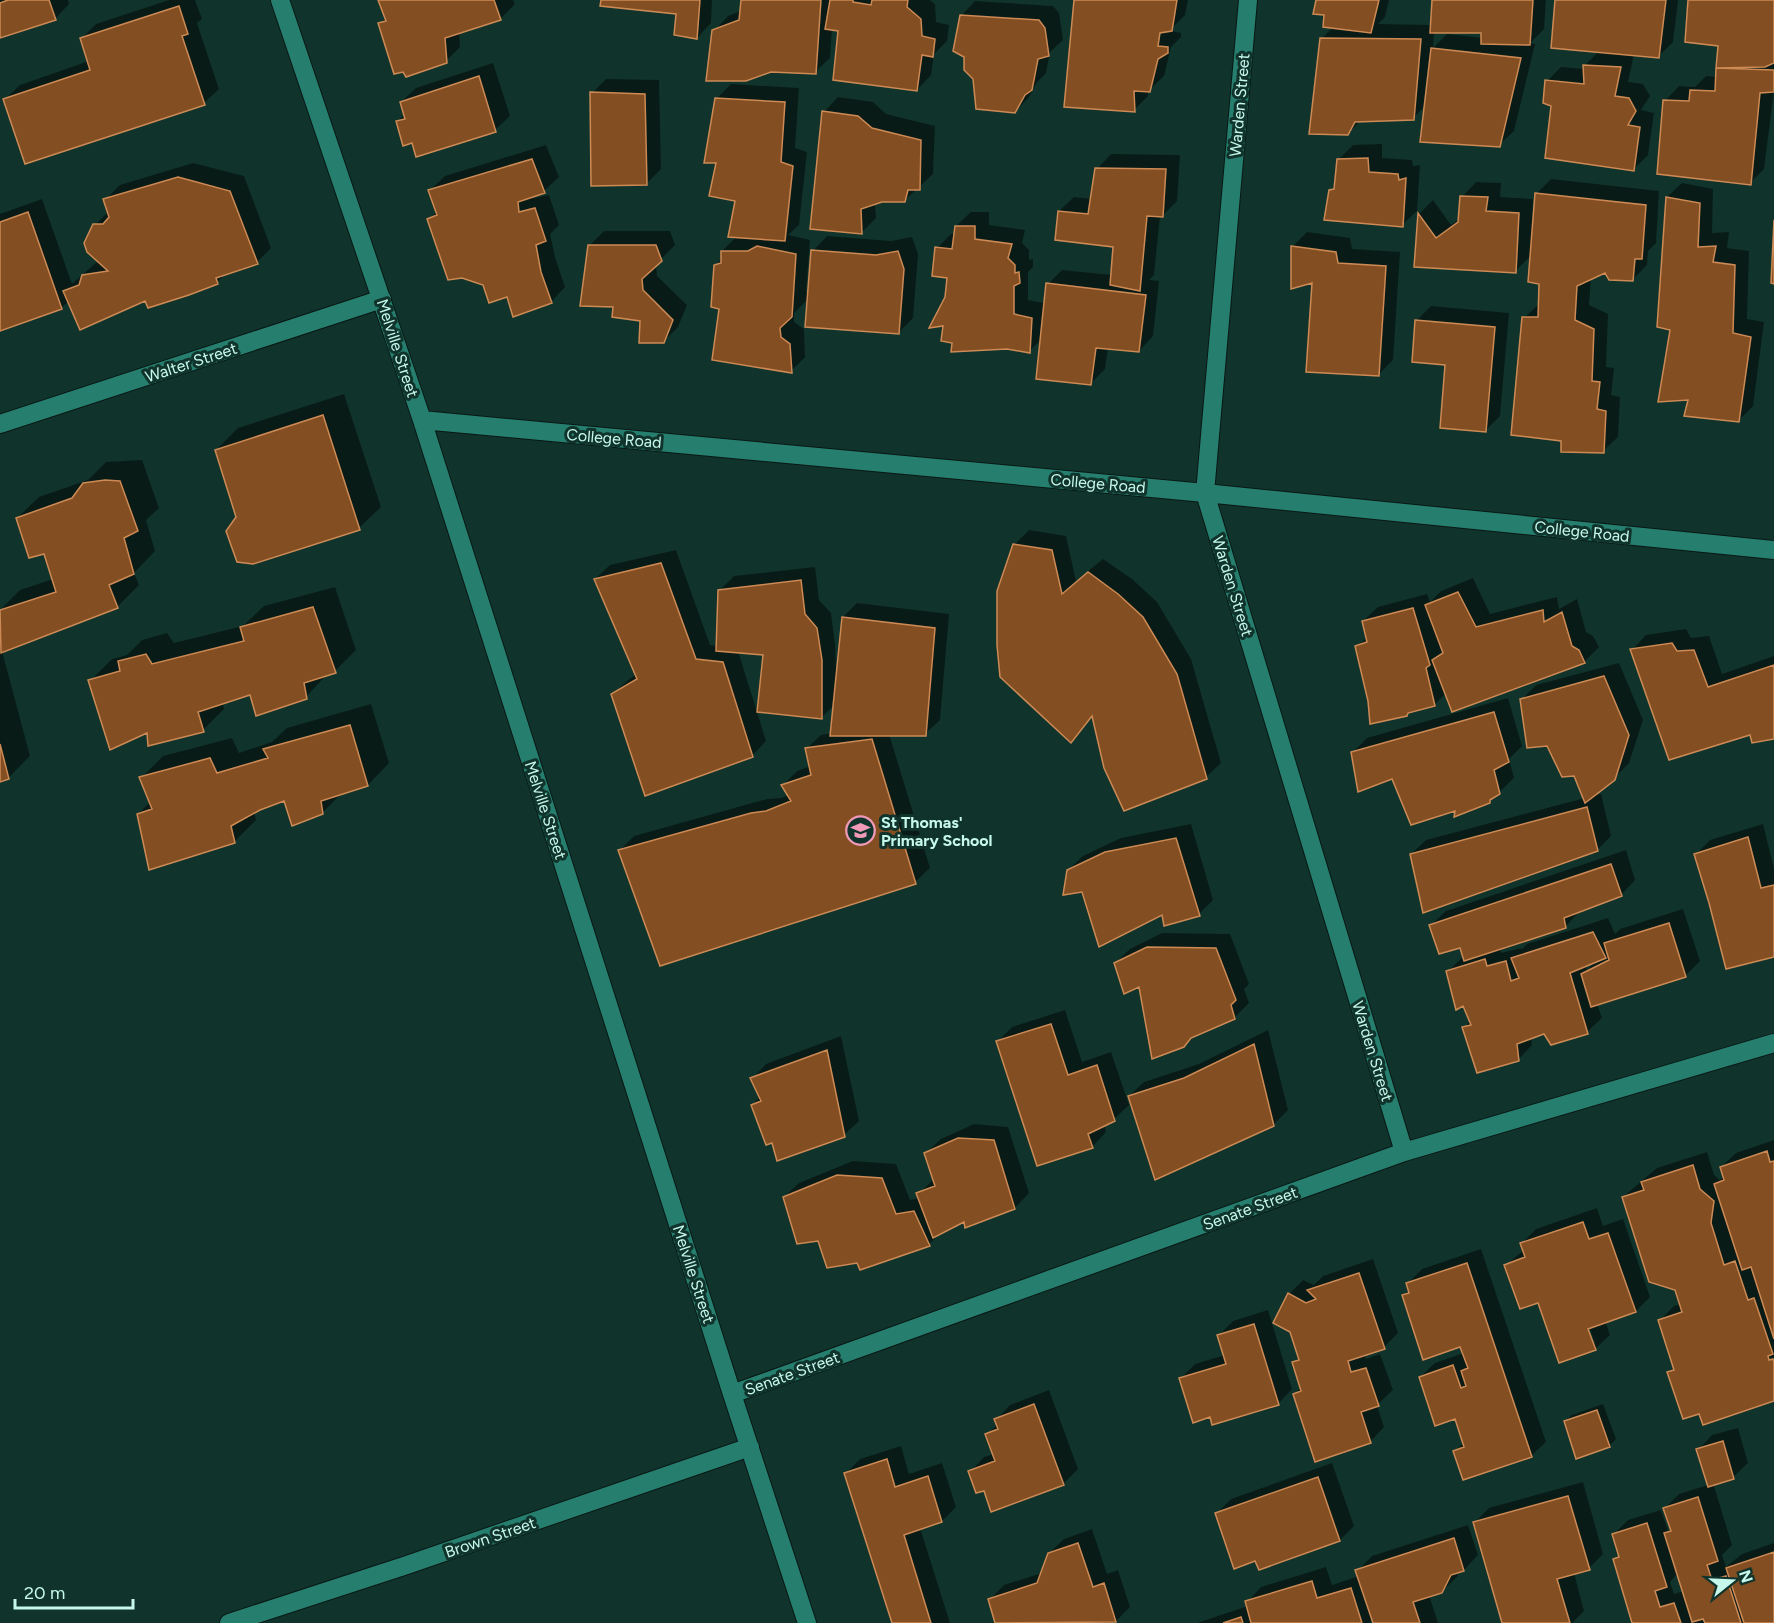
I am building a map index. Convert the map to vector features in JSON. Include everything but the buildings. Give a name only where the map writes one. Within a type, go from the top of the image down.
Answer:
[{"type":"street","name":"Melville Street","points":[[280,0],[422,420],[807,1623]]},
{"type":"street","name":"Warden Street","points":[[1248,0],[1205,493],[1404,1152]]},
{"type":"street","name":"Walter Street","points":[[0,424],[382,299]]},
{"type":"street","name":"College Road","points":[[422,420],[1205,493],[1774,550]]},
{"type":"street","name":"Senate Street","points":[[732,1394],[1404,1152],[1774,1043]]},
{"type":"street","name":"Brown Street","points":[[229,1623],[404,1566],[750,1447]]},
{"type":"place","name":"St Thomas' Primary School","points":[[860,831]]}]
